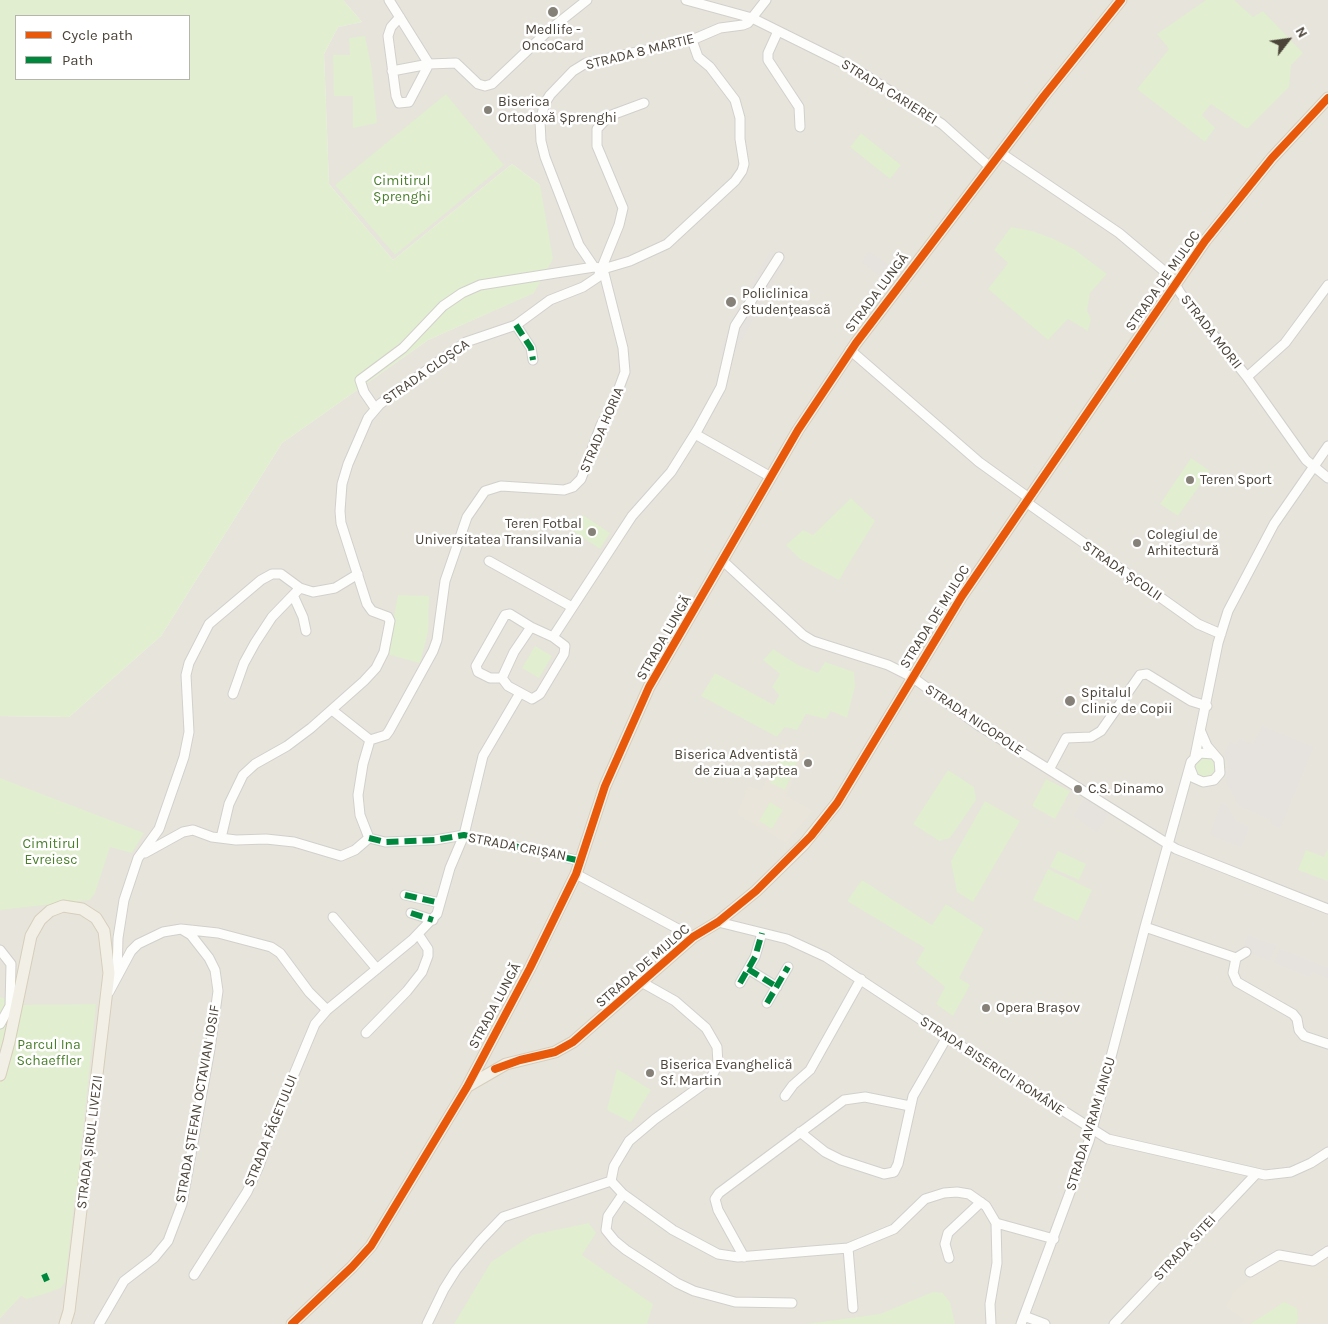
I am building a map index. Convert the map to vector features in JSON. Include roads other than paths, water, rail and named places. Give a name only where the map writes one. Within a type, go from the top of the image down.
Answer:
[{"type":"main road","name":"STRADA LUNGĂ","points":[[292,1324],[356,1263],[371,1246],[467,1087],[576,874],[605,786],[649,687],[803,422],[850,350],[1121,0]]},
{"type":"main road","name":"STRADA DE MIJLOC","points":[[495,1069],[563,1048],[643,983],[693,937],[718,922],[780,869],[825,818],[962,596],[1175,284],[1234,204],[1272,158],[1328,98]]},
{"type":"main road","name":"STRADA ȘIRUL LIVEZII","points":[[0,1075],[12,1011],[31,936],[40,920],[50,911],[63,906],[76,906],[96,918],[104,931],[113,974],[108,994],[69,1311],[65,1324]]},
{"type":"main road","points":[[486,1052],[495,1069]]},
{"type":"main road","name":"STRADA LUNGĂ","points":[[467,1087],[495,1069]]},
{"type":"main road","name":"STRADA ȘIRUL LIVEZII","points":[[69,1311],[71,1324]]},
{"type":"street","points":[[389,0],[429,64]]},
{"type":"street","points":[[392,71],[429,64],[456,63],[478,84],[484,86],[492,84],[548,31],[587,0]]},
{"type":"street","name":"STRADA CARIEREI","points":[[686,0],[752,18],[843,62],[896,92],[942,124],[990,167]]},
{"type":"street","points":[[752,18],[764,0]]},
{"type":"street","points":[[400,17],[391,27],[388,36],[397,100],[406,104],[429,64]]},
{"type":"street","name":"STRADA 8 MARTIE","points":[[598,268],[579,245],[544,157],[540,130],[545,103],[573,71],[586,63],[692,40],[720,28],[743,25],[752,18]]},
{"type":"street","points":[[778,31],[768,53],[768,60],[800,107],[800,127]]},
{"type":"street","points":[[375,408],[364,392],[360,380],[403,348],[444,306],[462,293],[480,285],[598,268],[642,257],[668,244],[735,181],[744,168],[740,118],[735,100],[710,67],[698,57],[692,40]]},
{"type":"street","points":[[598,268],[623,208],[597,146],[597,129],[609,116],[644,103]]},
{"type":"street","name":"STRADA MORII","points":[[1001,154],[1119,233],[1170,276],[1313,467],[1328,478]]},
{"type":"street","points":[[553,636],[632,516],[671,472],[695,434],[721,387],[735,326],[779,257]]},
{"type":"street","name":"STRADA CLOȘCA","points":[[221,838],[229,804],[243,775],[255,764],[299,737],[332,710],[376,668],[384,652],[390,623],[388,617],[376,614],[369,607],[341,523],[341,496],[356,445],[368,418],[375,408],[470,340],[516,325],[550,300],[589,284],[598,268]]},
{"type":"street","name":"STRADA HORIA","points":[[370,740],[386,736],[433,651],[437,640],[445,581],[467,517],[478,499],[485,491],[496,486],[564,490],[573,487],[581,480],[599,430],[613,404],[625,372],[623,348],[598,268]]},
{"type":"street","points":[[1247,377],[1285,343],[1328,285]]},
{"type":"street","points":[[516,325],[531,348],[533,360]]},
{"type":"street","name":"STRADA ȘCOLII","points":[[850,350],[979,462],[1028,500],[1198,624],[1221,634]]},
{"type":"street","points":[[695,434],[771,477]]},
{"type":"street","points":[[1201,782],[1194,778],[1190,768],[1201,732],[1221,634],[1228,611],[1263,543],[1328,446]]},
{"type":"street","points":[[488,561],[572,608]]},
{"type":"street","name":"STRADA NICOPOLE","points":[[723,561],[803,635],[813,641],[888,666],[912,677],[978,724],[1169,845],[1328,910]]},
{"type":"street","points":[[113,974],[121,914],[139,856],[159,829],[187,747],[189,723],[185,682],[188,664],[213,619],[244,596],[260,580],[272,574],[281,574],[300,588],[314,592],[324,591],[358,574]]},
{"type":"street","points":[[233,694],[244,663],[255,643],[272,618],[300,588]]},
{"type":"street","points":[[293,595],[304,617],[306,631]]},
{"type":"street","points":[[510,614],[530,627],[553,636],[566,646],[564,654],[536,698],[532,699],[520,693],[502,678],[490,678],[478,672],[476,666],[506,615],[510,614]]},
{"type":"street","points":[[502,678],[514,652],[530,627]]},
{"type":"street","points":[[1050,768],[1066,738],[1091,737],[1100,731],[1140,675],[1147,674],[1191,701],[1207,706]]},
{"type":"street","name":"STRADA FĂGETULUI","points":[[194,1275],[247,1192],[259,1166],[309,1035],[327,1010],[433,920],[450,868],[464,836],[483,756],[520,693]]},
{"type":"street","points":[[139,856],[188,830],[221,838],[294,842],[341,856],[355,850],[370,838],[360,815],[358,795],[363,764],[370,740],[332,710]]},
{"type":"street","points":[[1182,798],[1191,786],[1201,782],[1212,781],[1220,773],[1220,762],[1205,743],[1201,732]]},
{"type":"street","points":[[1195,756],[1206,752],[1214,754]]},
{"type":"street","name":"STRADA AVRAM IANCU","points":[[1045,1324],[1023,1320],[1092,1131],[1145,927],[1190,768]]},
{"type":"street","name":"STRADA CRIȘAN","points":[[370,838],[385,842],[425,841],[464,836],[581,861]]},
{"type":"street","points":[[576,874],[693,937]]},
{"type":"street","points":[[405,895],[440,903]]},
{"type":"street","points":[[411,913],[433,920]]},
{"type":"street","points":[[333,917],[377,969]]},
{"type":"street","name":"STRADA BISERICII ROMÂNE","points":[[718,922],[800,944],[861,979],[1092,1131],[1108,1139],[1256,1174],[1273,1175],[1291,1172],[1311,1163],[1328,1152]]},
{"type":"street","points":[[1145,927],[1236,958]]},
{"type":"street","points":[[113,974],[138,944],[163,932],[181,929],[218,933],[271,947],[280,953],[309,992],[327,1010]]},
{"type":"street","name":"STRADA ȘTEFAN OCTAVIAN IOSIF","points":[[99,1324],[124,1281],[154,1258],[168,1241],[182,1204],[210,1049],[218,990],[215,970],[209,958],[191,934],[181,929]]},
{"type":"street","points":[[740,983],[755,957],[762,933]]},
{"type":"street","points":[[366,1033],[407,991],[422,972],[428,956],[428,949],[418,934]]},
{"type":"street","points":[[1246,952],[1236,958],[1233,973],[1237,982],[1293,1014],[1297,1019],[1299,1030],[1304,1036],[1328,1044]]},
{"type":"street","points":[[0,1024],[12,1011],[12,970],[9,959],[1,953]]},
{"type":"street","points":[[767,1003],[788,967]]},
{"type":"street","points":[[748,969],[777,987]]},
{"type":"street","points":[[784,1096],[810,1070],[861,979]]},
{"type":"street","points":[[643,983],[675,1001],[706,1028],[717,1046],[718,1064],[712,1076],[705,1083],[649,1124],[623,1148],[612,1169],[611,1181],[623,1194],[673,1230],[706,1249],[718,1254],[744,1257],[848,1248],[894,1229],[919,1203],[935,1195],[957,1192],[969,1194],[981,1202],[996,1222],[997,1264],[990,1304],[991,1324]]},
{"type":"street","points":[[800,1132],[825,1152],[841,1160],[868,1170],[889,1174],[898,1164],[910,1106],[917,1087],[947,1037]]},
{"type":"street","points":[[744,1257],[718,1210],[715,1203],[717,1196],[835,1105],[853,1097],[876,1099],[910,1106]]},
{"type":"street","name":"STRADA SITEI","points":[[1114,1324],[1256,1174]]},
{"type":"street","points":[[428,1324],[444,1289],[456,1270],[497,1222],[511,1213],[611,1181]]},
{"type":"street","points":[[623,1194],[608,1216],[606,1230],[614,1241],[626,1250],[677,1283],[694,1291],[735,1302],[792,1303]]},
{"type":"street","points":[[949,1258],[946,1244],[948,1234],[981,1202]]},
{"type":"street","points":[[996,1222],[1054,1239]]},
{"type":"street","points":[[848,1248],[853,1308]]},
{"type":"street","points":[[1250,1272],[1280,1255],[1313,1261],[1328,1251]]},
{"type":"place","name":"Medlife - OncoCard","points":[[553,12]]},
{"type":"place","name":"Biserica Ortodoxă Șprenghi","points":[[488,110]]},
{"type":"place","name":"Policlinica Studențească","points":[[731,302]]},
{"type":"place","name":"Teren Sport","points":[[1190,480]]},
{"type":"place","name":"Teren Fotbal Universitatea Transilvania","points":[[592,532]]},
{"type":"place","name":"Colegiul de Arhitectură","points":[[1137,543]]},
{"type":"place","name":"Spitalul Clinic de Copii","points":[[1070,701]]},
{"type":"place","name":"Biserica Adventistă de ziua a șaptea","points":[[808,763]]},
{"type":"place","name":"C.S. Dinamo","points":[[1078,789]]},
{"type":"place","name":"Opera Brașov","points":[[986,1008]]},
{"type":"place","name":"Biserica Evanghelică Sf. Martin","points":[[650,1073]]},
{"type":"park label","name":"Cimitirul Șprenghi","points":[[402,190]]},
{"type":"park label","name":"Cimitirul Evreiesc","points":[[51,852]]},
{"type":"park label","name":"Parcul Ina Schaeffler","points":[[49,1054]]}]
